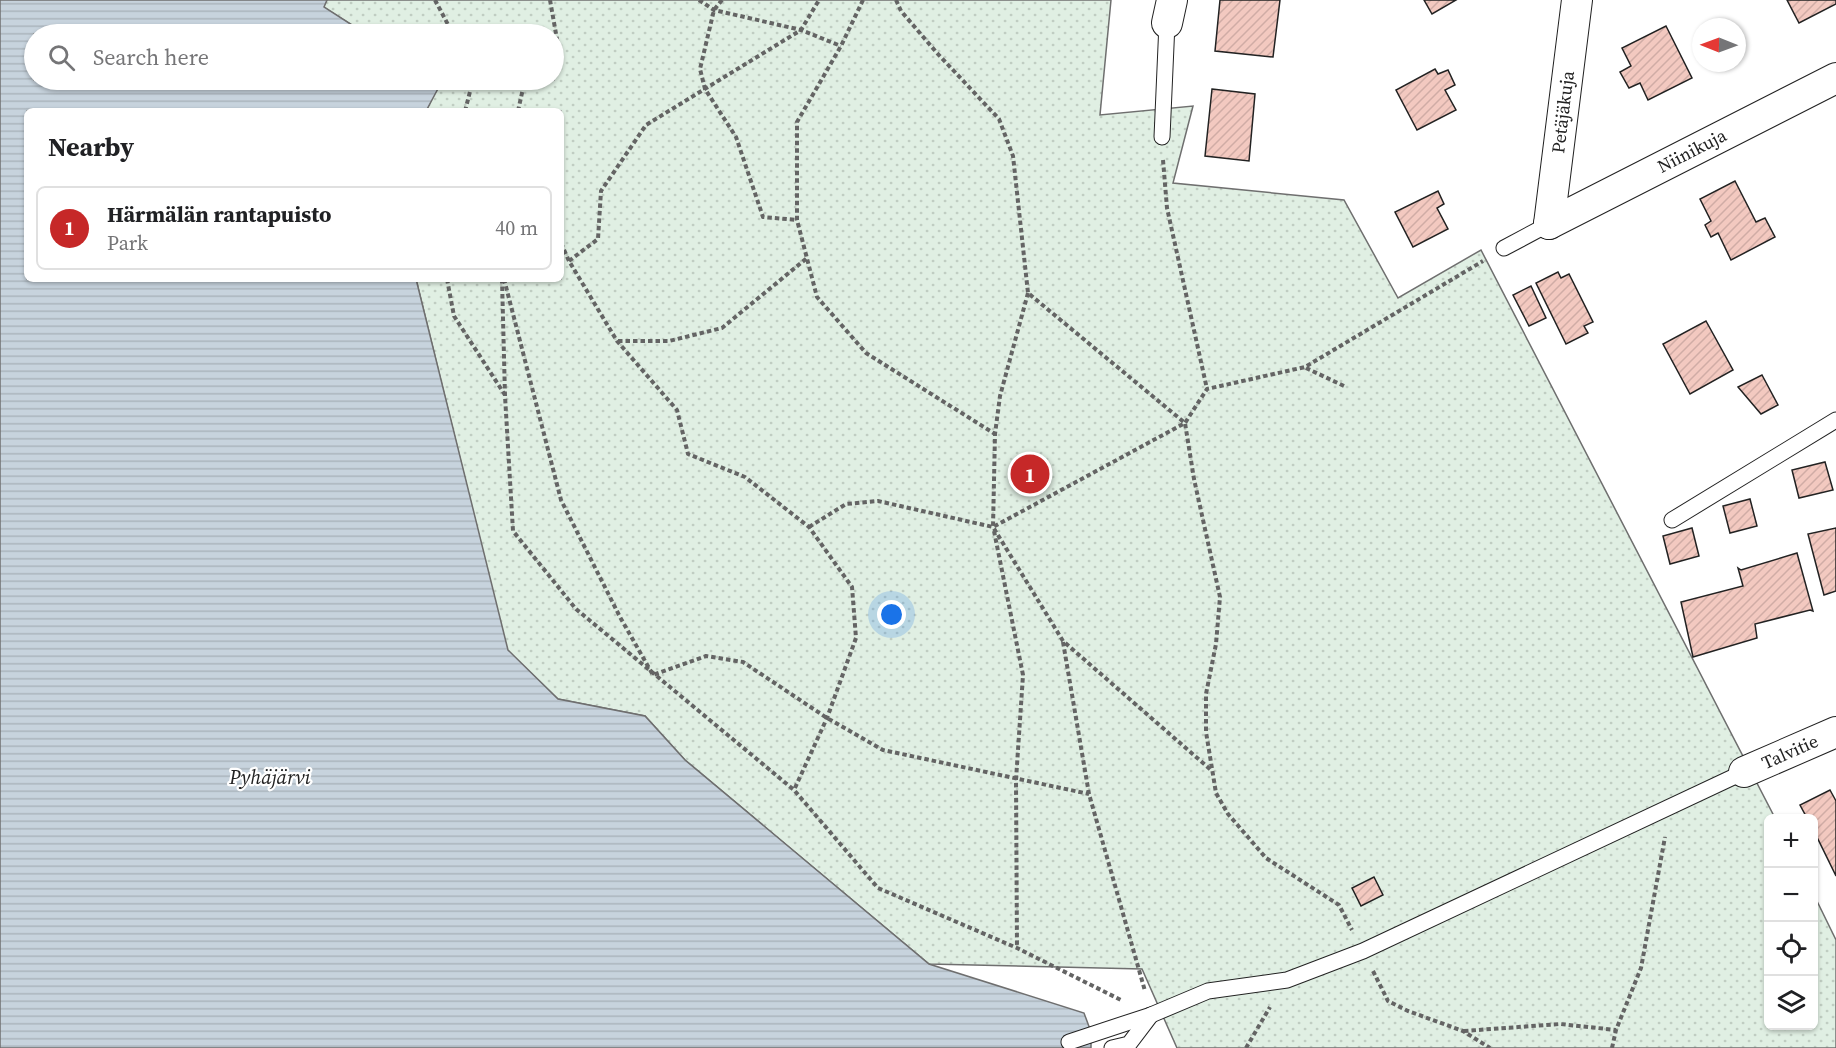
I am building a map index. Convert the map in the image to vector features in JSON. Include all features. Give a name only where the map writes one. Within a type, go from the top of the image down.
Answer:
[{"type":"street","name":"Petäjäkuja","points":[[1549,224],[1577,0]]},
{"type":"street","name":"Niinikuja","points":[[1549,224],[1836,78]]},
{"type":"street","name":"Talvitie","points":[[1744,772],[1836,732]]},
{"type":"lane","points":[[1162,137],[1170,12]]},
{"type":"lane","points":[[1504,248],[1549,224]]},
{"type":"lane","points":[[1672,520],[1836,420]]},
{"type":"lane","points":[[1069,1042],[1151,1015],[1208,990],[1287,980],[1363,951],[1744,772]]},
{"type":"lane","points":[[1112,1048],[1129,1044],[1151,1015]]},
{"type":"path","points":[[435,0],[448,24]]},
{"type":"path","points":[[550,0],[554,24]]},
{"type":"path","points":[[699,0],[714,10],[801,30],[841,46]]},
{"type":"path","points":[[722,0],[714,10],[700,69],[705,89],[736,136],[763,218],[797,220]]},
{"type":"path","points":[[569,261],[598,238],[601,191],[646,125],[801,30],[819,0]]},
{"type":"path","points":[[863,0],[841,46],[797,122],[797,220],[817,297],[866,353],[995,434]]},
{"type":"path","points":[[896,0],[901,11],[937,53],[999,119],[1013,156],[1028,293],[1000,396],[995,434],[993,527],[1023,675],[1016,780],[1017,948]]},
{"type":"path","points":[[466,108],[470,90]]},
{"type":"path","points":[[519,108],[523,90]]},
{"type":"path","points":[[1162,137],[1167,208],[1207,389]]},
{"type":"path","points":[[809,527],[846,504],[878,501],[993,527],[1185,423],[1207,389],[1305,368],[1504,248]]},
{"type":"path","points":[[564,250],[617,341],[677,410],[688,454],[745,477],[809,527],[852,587],[856,638],[827,718],[794,790]]},
{"type":"path","points":[[617,341],[669,342],[722,328],[807,258]]},
{"type":"path","points":[[448,282],[454,316],[505,396]]},
{"type":"path","points":[[503,282],[505,396],[513,531],[576,609],[794,790],[878,888],[1017,948],[1151,1015]]},
{"type":"path","points":[[504,282],[561,500],[620,617],[653,675]]},
{"type":"path","points":[[1028,293],[1185,423],[1194,479],[1220,597],[1216,644],[1206,694],[1206,732],[1215,793],[1244,835],[1266,858],[1339,905],[1388,1001],[1408,1011],[1463,1031],[1490,1048]]},
{"type":"path","points":[[1305,368],[1344,386]]},
{"type":"path","points":[[993,527],[1063,641],[1211,770]]},
{"type":"path","points":[[1063,641],[1089,794],[1151,1015]]},
{"type":"path","points":[[653,675],[706,656],[743,662],[827,718],[883,750],[1089,794]]},
{"type":"path","points":[[1612,1048],[1616,1030],[1641,968],[1670,807]]},
{"type":"path","points":[[1246,1048],[1287,980]]},
{"type":"path","points":[[1463,1031],[1560,1024],[1616,1030]]},
{"type":"green space","points":[[327,0],[1111,0],[1100,115],[1193,106],[1173,183],[1344,200],[1398,298],[1481,250],[1773,814],[1764,814],[1764,1030],[1818,1030],[1818,903],[1836,940],[1836,1048],[1177,1048],[1142,969],[929,964],[685,760],[645,716],[558,699],[507,650],[417,282],[564,282],[564,108],[428,108],[436,90],[564,90],[564,24],[350,24],[323,7]]},
{"type":"water","name":"Pyhäjärvi","points":[[0,0],[327,0],[324,7],[350,24],[24,24],[24,90],[437,90],[428,108],[24,108],[24,282],[417,282],[508,650],[558,699],[645,716],[685,760],[929,964],[1084,1013],[1091,1032],[1091,1048],[0,1048]]},
{"type":"building","points":[[1220,0],[1280,0],[1273,57],[1215,51]]},
{"type":"building","points":[[1424,0],[1456,0],[1432,14]]},
{"type":"building","points":[[1787,0],[1836,0],[1836,4],[1799,23]]},
{"type":"building","points":[[1666,26],[1692,78],[1648,100],[1640,83],[1629,88],[1620,72],[1631,66],[1622,48]]},
{"type":"building","points":[[1435,69],[1438,74],[1448,70],[1455,85],[1445,90],[1456,110],[1417,130],[1396,90]]},
{"type":"building","points":[[1212,89],[1255,94],[1249,161],[1205,156]]},
{"type":"building","points":[[1735,181],[1756,222],[1765,218],[1775,237],[1731,260],[1718,233],[1711,237],[1705,225],[1711,221],[1700,199]]},
{"type":"building","points":[[1438,191],[1444,204],[1437,208],[1448,229],[1413,247],[1395,212]]},
{"type":"building","points":[[1558,272],[1561,278],[1569,274],[1593,322],[1584,326],[1588,333],[1566,344],[1536,283]]},
{"type":"building","points":[[1531,286],[1546,318],[1529,326],[1513,295]]},
{"type":"building","points":[[1706,321],[1733,370],[1690,394],[1663,344]]},
{"type":"building","points":[[1762,375],[1778,405],[1761,414],[1738,387]]},
{"type":"building","points":[[1825,462],[1833,490],[1799,498],[1792,470]]},
{"type":"building","points":[[1750,499],[1757,526],[1730,533],[1723,506]]},
{"type":"building","points":[[1692,528],[1699,556],[1670,564],[1663,536]]},
{"type":"building","points":[[1836,528],[1836,591],[1824,595],[1808,534]]},
{"type":"building","points":[[1797,553],[1813,611],[1755,624],[1757,638],[1693,657],[1681,602],[1743,586],[1738,568],[1741,570]]},
{"type":"building","points":[[1830,790],[1836,801],[1836,876],[1818,839],[1818,814],[1805,814],[1800,805]]},
{"type":"building","points":[[1374,877],[1383,895],[1361,906],[1352,888]]},
{"type":"place","name":"Härmälän rantapuisto","points":[[1030,474]]}]
